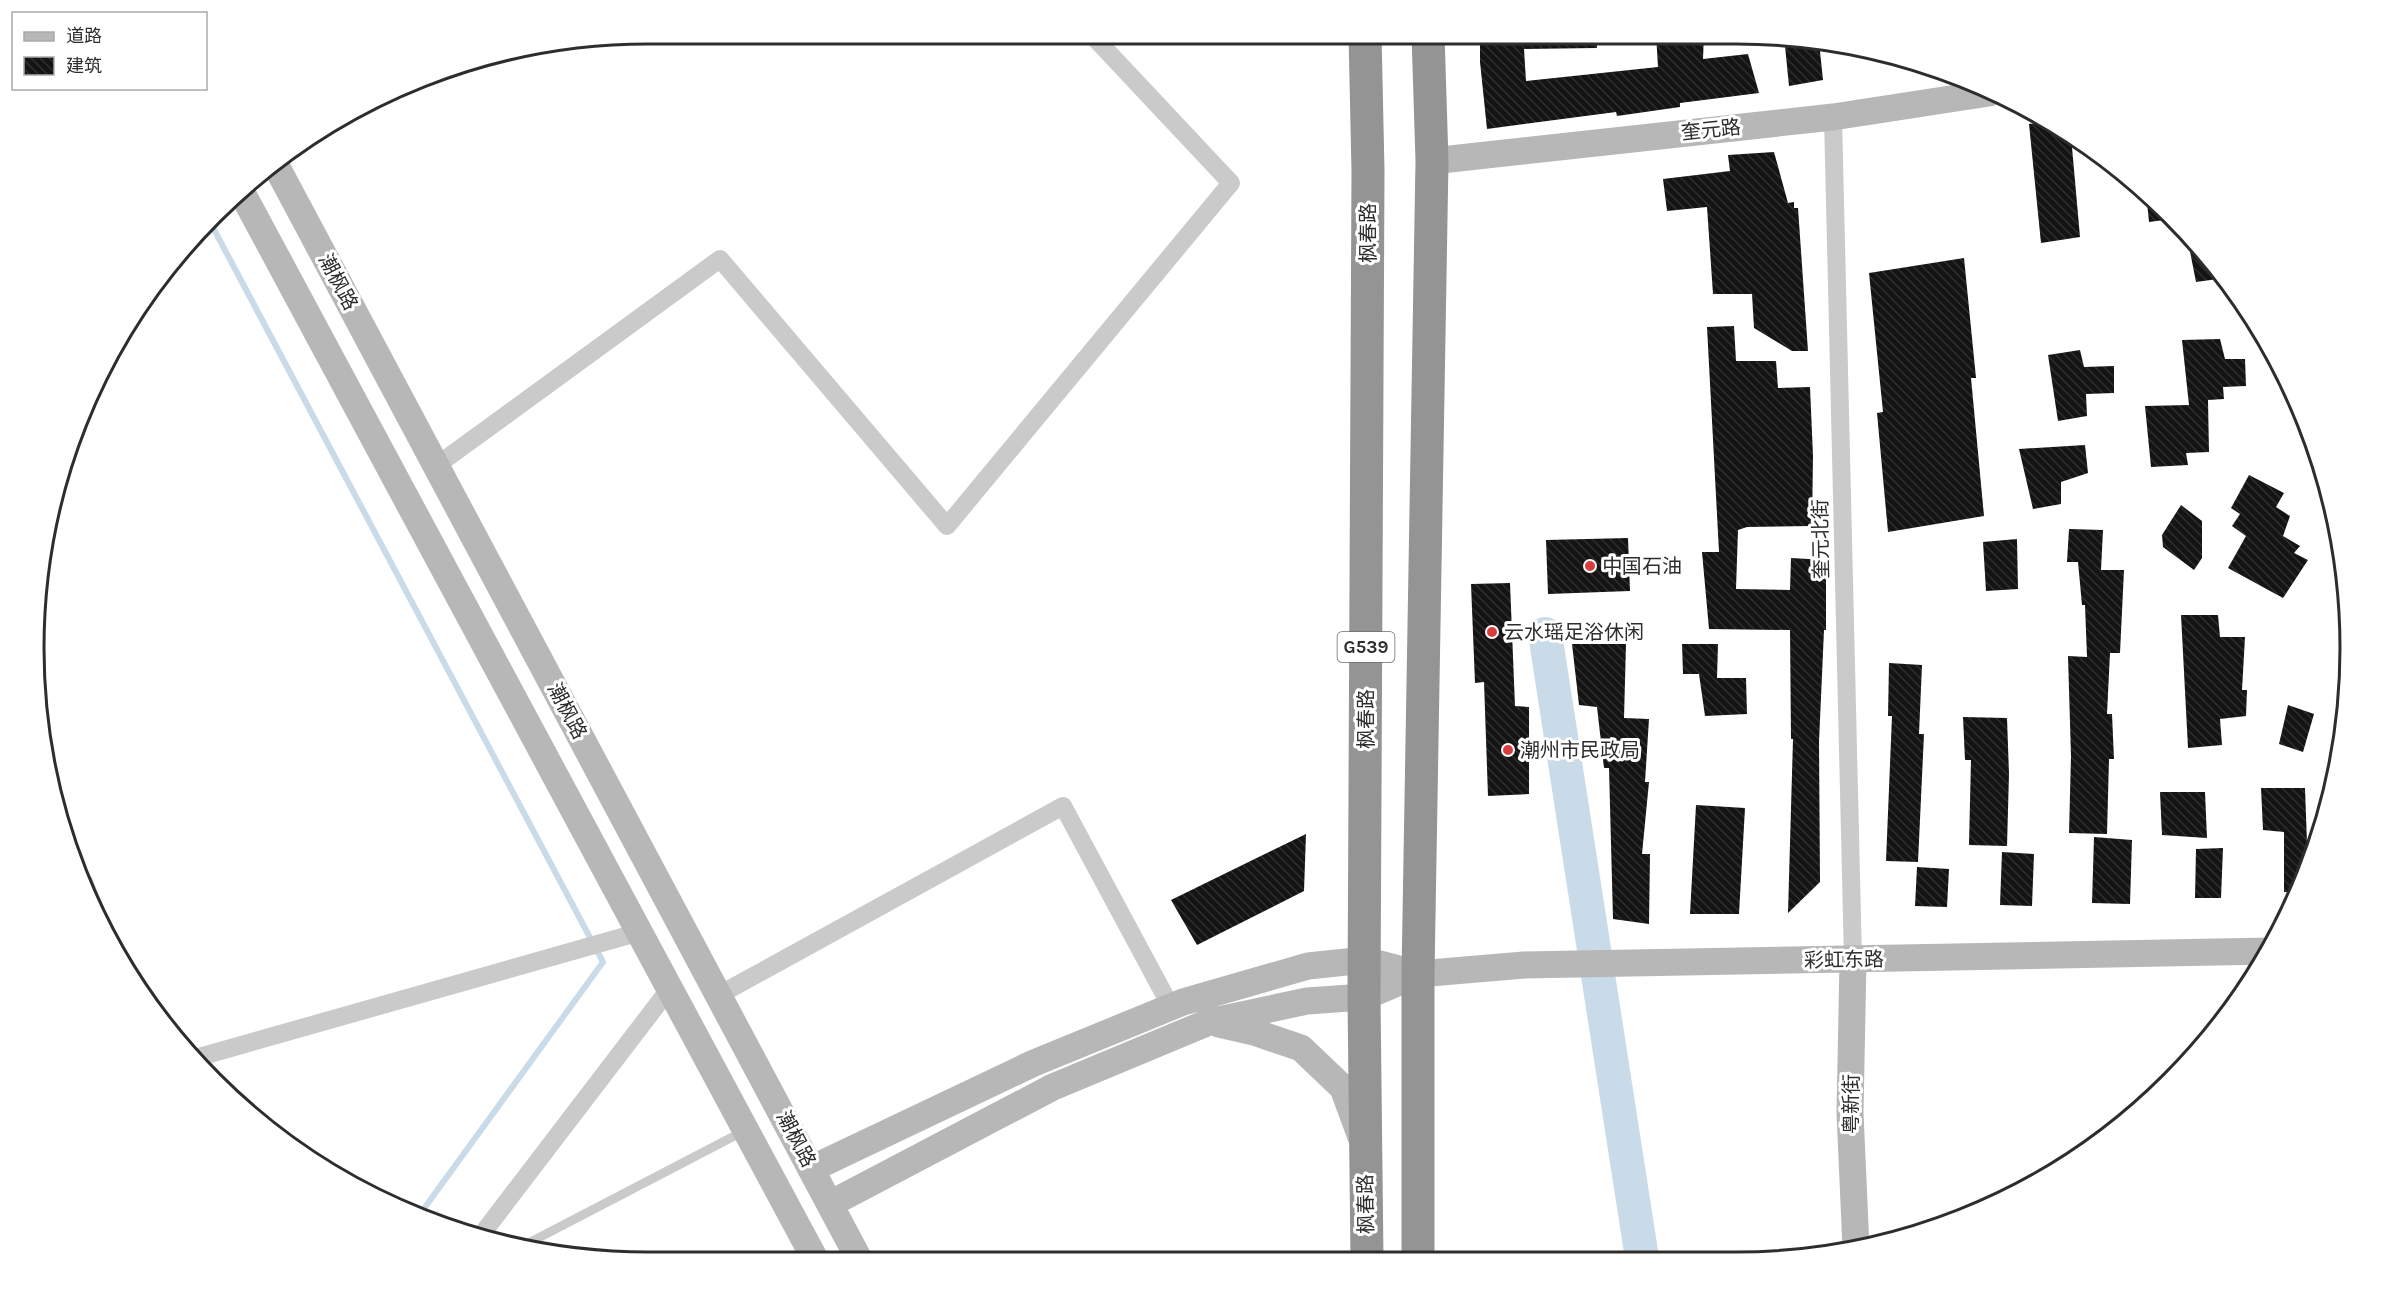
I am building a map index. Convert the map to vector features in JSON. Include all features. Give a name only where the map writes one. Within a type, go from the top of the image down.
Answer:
[{"type":"highway","name":"枫春路","points":[[1365,44],[1368,171],[1364,997],[1367,1252]]},
{"type":"highway","name":"G539","points":[[1418,1252],[1418,974],[1432,161],[1428,44]]},
{"type":"main road","name":"奎元路","points":[[1432,161],[1833,117],[1977,95]]},
{"type":"main road","name":"潮枫路","points":[[278,170],[855,1252]]},
{"type":"main road","name":"潮枫路","points":[[245,198],[811,1252]]},
{"type":"main road","name":"彩虹东路","points":[[1418,974],[1524,965],[2258,951]]},
{"type":"main road","points":[[811,1168],[1034,1063],[1171,1007],[1308,966],[1365,960],[1418,974]]},
{"type":"main road","name":"粤新街","points":[[1853,960],[1850,1113],[1856,1240]]},
{"type":"main road","points":[[830,1204],[1053,1087],[1209,1022],[1307,1001],[1364,997],[1418,974]]},
{"type":"main road","points":[[1209,1022],[1254,1032],[1301,1048],[1343,1088],[1365,1151]]},
{"type":"street","points":[[436,466],[720,259],[947,526],[1232,183],[1100,44]]},
{"type":"street","name":"奎元北街","points":[[1833,117],[1853,960]]},
{"type":"street","points":[[718,995],[1063,806],[1171,1007]]},
{"type":"street","points":[[203,1056],[640,932]]},
{"type":"street","points":[[485,1230],[670,988]]},
{"type":"lane","points":[[532,1241],[746,1130]]},
{"type":"building","points":[[1480,44],[1597,44],[1597,48],[1524,49],[1526,81],[1658,67],[1657,44],[1704,44],[1703,59],[1748,54],[1759,93],[1680,103],[1680,107],[1617,116],[1616,112],[1487,129]]},
{"type":"building","points":[[1785,46],[1820,50],[1823,80],[1789,86]]},
{"type":"building","points":[[2035,123],[2072,146],[2080,237],[2041,243],[2029,124]]},
{"type":"building","points":[[1774,152],[1788,203],[1794,202],[1794,208],[1798,208],[1808,351],[1792,351],[1754,328],[1752,294],[1713,294],[1707,207],[1667,211],[1663,179],[1730,171],[1728,155]]},
{"type":"building","points":[[2148,207],[2161,220],[2149,222]]},
{"type":"building","points":[[2190,250],[2215,279],[2196,282]]},
{"type":"building","points":[[1964,258],[1976,378],[1971,378],[1984,516],[1888,532],[1877,413],[1883,412],[1869,273]]},
{"type":"building","points":[[1734,326],[1736,361],[1776,361],[1778,388],[1810,387],[1813,456],[1812,526],[1747,527],[1738,530],[1736,589],[1790,590],[1791,558],[1826,560],[1826,630],[1824,630],[1819,742],[1820,882],[1788,913],[1793,739],[1791,739],[1790,630],[1709,629],[1702,552],[1719,552],[1707,327]]},
{"type":"building","points":[[2220,339],[2225,359],[2245,359],[2246,386],[2223,387],[2224,399],[2208,400],[2209,452],[2186,453],[2188,465],[2151,467],[2145,406],[2189,405],[2182,340]]},
{"type":"building","points":[[2080,350],[2084,367],[2114,366],[2114,393],[2086,394],[2087,416],[2058,421],[2048,355]]},
{"type":"building","points":[[2085,445],[2088,473],[2061,482],[2061,504],[2033,509],[2019,449]]},
{"type":"building","points":[[2249,475],[2284,493],[2276,507],[2290,516],[2283,536],[2300,546],[2294,553],[2308,560],[2283,598],[2228,568],[2246,536],[2232,526],[2240,514],[2231,508]]},
{"type":"building","points":[[2181,505],[2202,521],[2202,558],[2194,570],[2163,547],[2162,535]]},
{"type":"building","points":[[2069,529],[2103,530],[2101,570],[2124,570],[2120,653],[2110,653],[2107,714],[2112,714],[2114,759],[2109,759],[2107,834],[2069,833],[2071,756],[2068,656],[2087,657],[2085,605],[2082,605],[2078,562],[2067,562]]},
{"type":"building","points":[[1628,538],[1630,591],[1548,594],[1546,540]]},
{"type":"building","points":[[2017,539],[2018,589],[1986,591],[1983,542]]},
{"type":"building","points":[[1510,583],[1515,706],[1529,707],[1529,794],[1488,796],[1484,682],[1475,683],[1471,584]]},
{"type":"building","points":[[2181,615],[2218,615],[2220,637],[2245,637],[2242,690],[2247,690],[2246,716],[2220,719],[2222,745],[2188,748]]},
{"type":"building","points":[[1572,644],[1626,644],[1624,718],[1649,719],[1645,782],[1649,782],[1642,854],[1650,854],[1649,924],[1613,919],[1609,768],[1604,768],[1597,707],[1579,705]]},
{"type":"building","points":[[1682,644],[1718,644],[1717,678],[1746,678],[1747,714],[1705,716],[1699,674],[1683,674]]},
{"type":"building","points":[[1889,663],[1922,665],[1919,734],[1924,734],[1918,862],[1886,861],[1892,716],[1888,716]]},
{"type":"building","points":[[2288,705],[2314,714],[2303,752],[2279,744]]},
{"type":"building","points":[[1963,717],[2007,718],[2009,774],[2007,846],[1969,845],[1971,760],[1965,760]]},
{"type":"building","points":[[2261,788],[2305,788],[2307,842],[2287,892],[2284,892],[2284,832],[2263,830]]},
{"type":"building","points":[[2160,792],[2205,792],[2207,838],[2162,835]]},
{"type":"building","points":[[1696,805],[1745,808],[1739,914],[1690,914]]},
{"type":"building","points":[[1306,834],[1304,891],[1197,945],[1171,900]]},
{"type":"building","points":[[2094,837],[2132,840],[2130,904],[2092,903]]},
{"type":"building","points":[[2223,848],[2221,898],[2195,898],[2196,849]]},
{"type":"building","points":[[2002,852],[2034,854],[2032,906],[2000,905]]},
{"type":"building","points":[[1917,867],[1949,869],[1947,907],[1915,906]]},
{"type":"waterway","points":[[214,229],[603,962],[424,1209]]},
{"type":"waterway","points":[[1545,634],[1641,1252]]},
{"type":"place","name":"中国石油","points":[[1590,566]]},
{"type":"place","name":"云水瑶足浴休闲","points":[[1492,632]]},
{"type":"place","name":"潮州市民政局","points":[[1508,750]]}]
